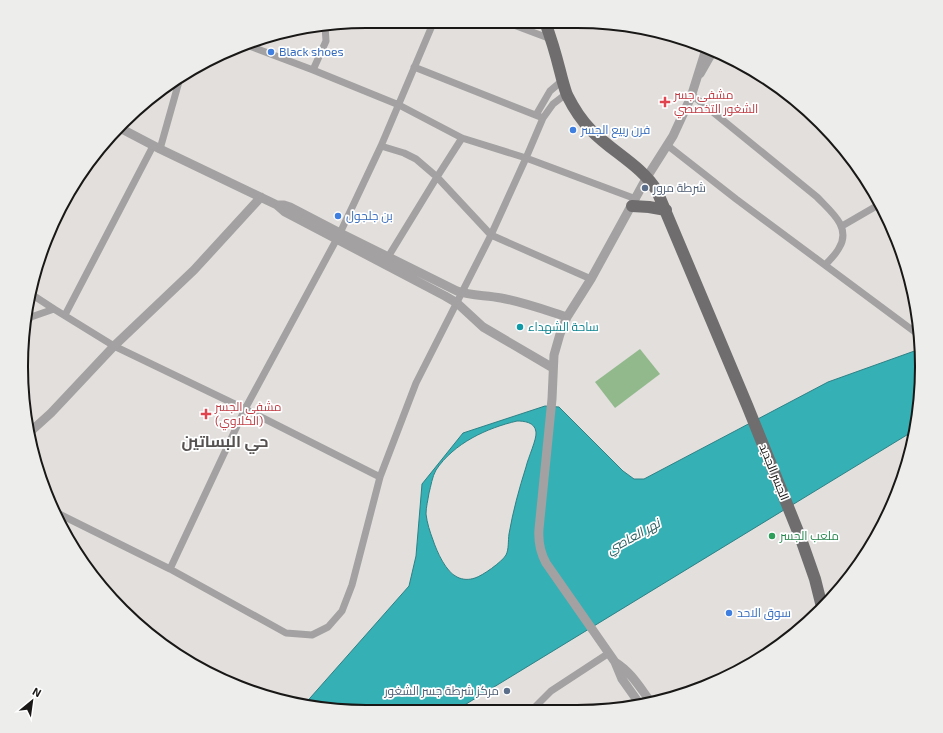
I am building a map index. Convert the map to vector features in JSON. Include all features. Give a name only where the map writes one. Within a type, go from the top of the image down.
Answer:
[{"type":"main road","name":"الجسر الجديد","points":[[547,28],[566,94],[579,116],[607,145],[648,177],[657,191],[747,405],[801,539],[815,579],[821,601]]},
{"type":"main road","points":[[634,202],[649,207],[666,210]]},
{"type":"street","points":[[170,569],[246,409],[339,236],[381,146],[431,28]]},
{"type":"street","points":[[522,28],[551,39]]},
{"type":"street","points":[[313,70],[326,41],[325,31]]},
{"type":"street","points":[[254,48],[399,105],[462,138],[526,158],[634,202]]},
{"type":"street","points":[[636,699],[622,679],[615,662],[546,563],[540,547],[539,530],[552,399],[554,356],[560,334],[567,317],[591,279],[682,116],[692,95],[705,53]]},
{"type":"street","points":[[694,85],[711,56]]},
{"type":"street","points":[[414,68],[540,117]]},
{"type":"street","points":[[63,516],[170,569],[286,633],[312,635],[328,627],[342,611],[352,585],[380,477],[416,383],[491,235],[526,158],[550,91],[563,80]]},
{"type":"street","points":[[64,315],[156,147],[177,85]]},
{"type":"street","points":[[540,117],[566,94]]},
{"type":"street","points":[[692,95],[817,197],[833,213],[842,226],[844,237],[840,248],[825,265]]},
{"type":"street","points":[[124,130],[277,205],[285,212],[388,257],[462,293],[514,301],[567,317]]},
{"type":"street","points":[[388,257],[462,138]]},
{"type":"street","points":[[667,145],[736,199],[913,330]]},
{"type":"street","points":[[381,146],[404,153],[416,159],[437,178],[491,235],[591,279]]},
{"type":"street","points":[[34,428],[51,413],[114,346],[194,270],[261,197]]},
{"type":"street","points":[[842,226],[875,207]]},
{"type":"street","points":[[339,236],[457,303],[483,327],[553,368]]},
{"type":"street","points":[[36,297],[114,346],[246,409],[380,477]]},
{"type":"street","points":[[32,317],[54,309]]},
{"type":"street","points":[[538,705],[551,691],[609,653]]},
{"type":"street","points":[[615,662],[627,670],[647,697]]},
{"type":"green space","points":[[640,349],[660,374],[615,408],[595,382]]},
{"type":"water","name":"نهر العاصي","points":[[914,351],[914,389],[908,434],[464,705],[366,705],[309,700],[409,586],[416,556],[422,484],[463,433],[545,406],[559,407],[623,471],[634,479],[644,479],[828,382]],"holes":[[[517,421],[526,422],[534,426],[536,435],[514,508],[507,553],[496,565],[478,577],[473,579],[459,578],[449,571],[439,556],[428,524],[426,509],[436,470],[443,460],[452,452],[462,444],[483,432]]]},
{"type":"place","name":"Black shoes","points":[[271,52]]},
{"type":"place","name":"مشفى جسر الشغور التخصصي","points":[[665,102]]},
{"type":"place","name":"فرن ربيع الجسر","points":[[573,130]]},
{"type":"place","name":"شرطة مرور","points":[[645,188]]},
{"type":"place","name":"بن جلجول","points":[[338,216]]},
{"type":"place","name":"ساحة الشهداء","points":[[520,327]]},
{"type":"place","name":"مشفى الجسر (الكلاوي)","points":[[206,414]]},
{"type":"place","name":"ملعب الجسر","points":[[772,536]]},
{"type":"place","name":"سوق الاحد","points":[[729,613]]},
{"type":"place","name":"مركز شرطة جسر الشغور","points":[[507,691]]},
{"type":"district","name":"حي البساتين","points":[[225,441]]}]
